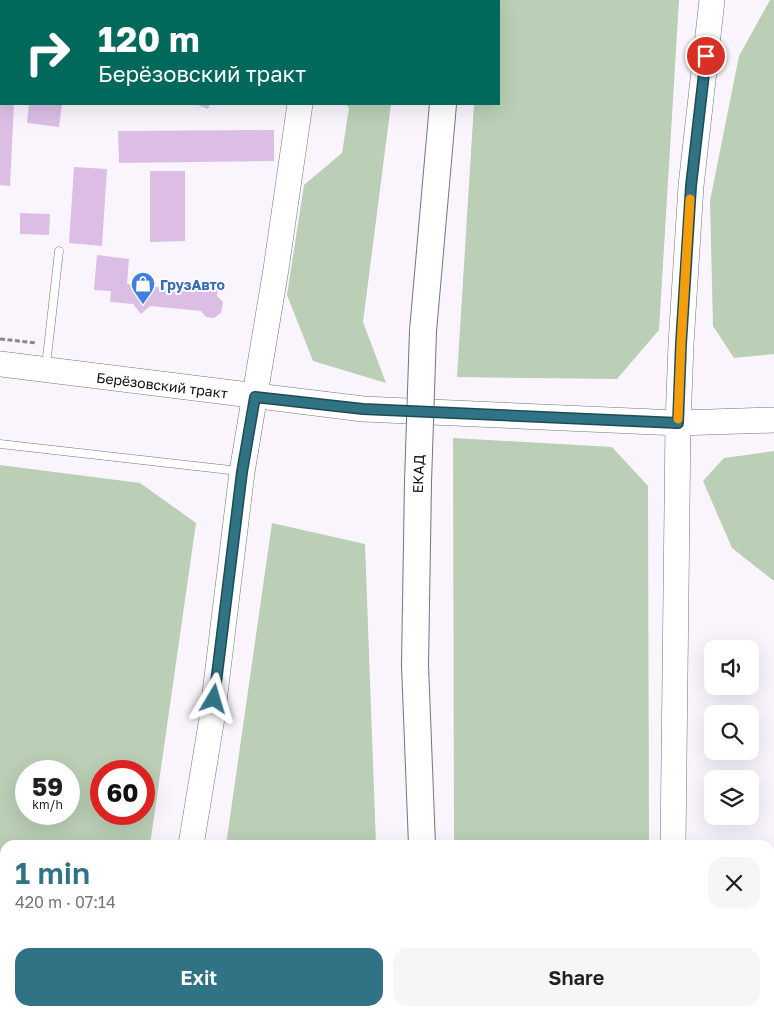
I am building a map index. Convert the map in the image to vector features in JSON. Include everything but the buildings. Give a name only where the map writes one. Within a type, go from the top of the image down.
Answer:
[{"type":"highway","name":"ЕКАД","points":[[422,840],[415,665],[418,482],[423,331],[443,105]]},
{"type":"main road","points":[[673,840],[678,423],[681,344],[691,186],[712,0]]},
{"type":"main road","points":[[192,840],[212,718],[242,472],[276,269],[300,105]]},
{"type":"main road","name":"Берёзовский тракт","points":[[0,364],[363,409],[678,423],[774,420]]},
{"type":"lane","points":[[45,370],[59,251]]},
{"type":"lane","points":[[0,444],[242,472]]},
{"type":"path","points":[[0,339],[48,344]]},
{"type":"green space","points":[[500,0],[679,0],[659,330],[617,379],[457,377],[474,105],[500,105]]},
{"type":"green space","points":[[770,0],[774,0],[774,354],[734,358],[713,326],[710,201],[739,56]]},
{"type":"green space","points":[[347,105],[391,105],[363,322],[386,383],[313,361],[287,295],[304,185],[342,153],[349,108]]},
{"type":"green space","points":[[453,438],[612,447],[648,486],[649,840],[454,840]]},
{"type":"green space","points":[[774,451],[774,581],[732,548],[703,481],[724,458]]},
{"type":"green space","points":[[0,465],[140,483],[196,523],[155,810],[155,760],[90,760],[90,825],[153,825],[151,840],[0,840]]},
{"type":"green space","points":[[272,523],[365,544],[376,840],[227,840]]},
{"type":"slow traffic","points":[[678,419],[690,199]]},
{"type":"place","name":"ГрузАвто","points":[[143,305]]},
{"type":"route","points":[[214,699],[242,472],[255,397],[363,409],[505,417],[678,423],[691,186],[706,56]]}]
